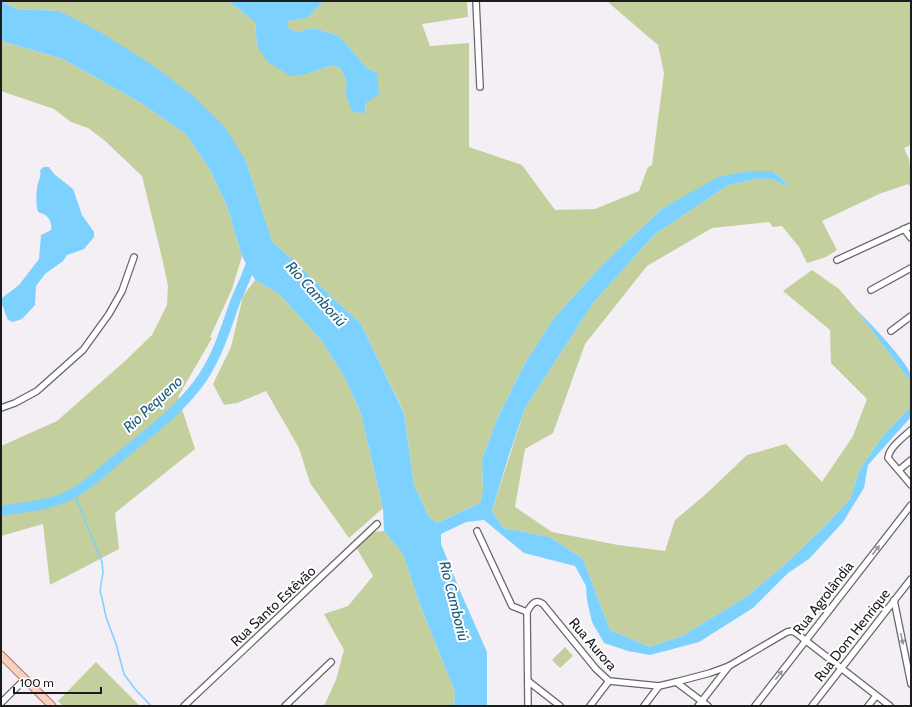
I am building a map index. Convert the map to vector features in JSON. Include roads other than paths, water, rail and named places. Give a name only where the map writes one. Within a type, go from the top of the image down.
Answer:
[{"type":"main road","points":[[1,655],[52,706]]},
{"type":"street","points":[[476,1],[480,87]]},
{"type":"street","points":[[837,260],[911,226]]},
{"type":"street","points":[[904,229],[911,238]]},
{"type":"street","points":[[1,408],[15,403],[37,391],[83,350],[109,314],[122,291],[134,257]]},
{"type":"street","points":[[871,290],[911,268]]},
{"type":"street","points":[[892,331],[911,316]]},
{"type":"street","points":[[911,430],[888,454],[888,458],[911,485]]},
{"type":"street","points":[[898,470],[911,460]]},
{"type":"street","name":"Rua Agrolândia","points":[[755,706],[911,505]]},
{"type":"street","name":"Rua Santo Estêvão","points":[[184,706],[377,524]]},
{"type":"street","points":[[477,531],[512,606],[527,612],[528,706]]},
{"type":"street","name":"Rua Dom Henrique","points":[[812,706],[911,579]]},
{"type":"street","points":[[894,600],[911,684]]},
{"type":"street","name":"Rua Aurora","points":[[527,612],[533,602],[540,602],[544,604],[596,669],[609,681],[659,686],[710,673],[729,666],[787,632],[792,631],[890,706]]},
{"type":"street","points":[[285,706],[331,662]]},
{"type":"street","points":[[700,704],[729,666]]},
{"type":"street","points":[[1,703],[25,678]]},
{"type":"street","points":[[528,681],[560,706]]},
{"type":"street","points":[[590,706],[609,681]]},
{"type":"street","points":[[676,682],[700,704],[708,706]]},
{"type":"street","points":[[644,706],[659,686]]},
{"type":"street","points":[[868,706],[876,696]]},
{"type":"water","name":"Rio Camboriú","points":[[1,1],[18,9],[59,11],[100,32],[154,66],[192,95],[224,126],[246,161],[272,241],[361,324],[404,413],[414,485],[429,517],[437,523],[480,503],[483,490],[482,459],[498,417],[524,365],[554,318],[605,262],[663,208],[718,177],[749,171],[773,171],[792,188],[767,177],[728,185],[654,235],[593,303],[525,408],[492,511],[503,528],[550,537],[583,559],[610,630],[650,647],[682,636],[746,597],[781,568],[826,525],[850,499],[860,469],[882,437],[911,406],[911,417],[868,465],[864,488],[843,522],[809,559],[788,573],[753,608],[699,642],[650,655],[628,651],[604,643],[592,622],[587,600],[586,586],[575,566],[524,553],[484,520],[466,522],[441,534],[441,544],[487,652],[487,706],[454,706],[455,692],[419,602],[403,554],[384,531],[383,508],[361,414],[346,380],[322,341],[278,293],[255,280],[242,256],[227,206],[209,168],[186,134],[141,103],[63,59],[5,42],[1,39]]},
{"type":"water","points":[[228,1],[324,1],[307,18],[288,21],[288,28],[297,32],[314,28],[339,36],[367,68],[377,73],[379,94],[366,103],[365,113],[352,112],[345,92],[347,83],[341,69],[332,65],[307,74],[290,76],[267,61],[257,46],[255,22]]},
{"type":"water","points":[[44,167],[49,167],[54,174],[73,189],[82,215],[94,232],[94,237],[84,249],[67,255],[63,261],[45,274],[36,286],[35,305],[22,319],[13,322],[8,320],[1,302],[2,298],[19,285],[39,259],[41,235],[51,230],[49,218],[38,212],[36,200],[40,170]]},
{"type":"water","points":[[856,309],[887,342],[909,370],[911,376],[911,391],[910,381]]},
{"type":"waterway","points":[[762,178],[770,178]]},
{"type":"waterway","name":"Rio Pequeno","points":[[1,511],[34,506],[58,500],[74,493],[95,478],[176,409],[195,388],[213,359],[253,257]]},
{"type":"waterway","points":[[75,492],[76,498],[102,562],[103,572],[100,591],[106,617],[116,644],[124,674],[135,689],[151,706]]}]
